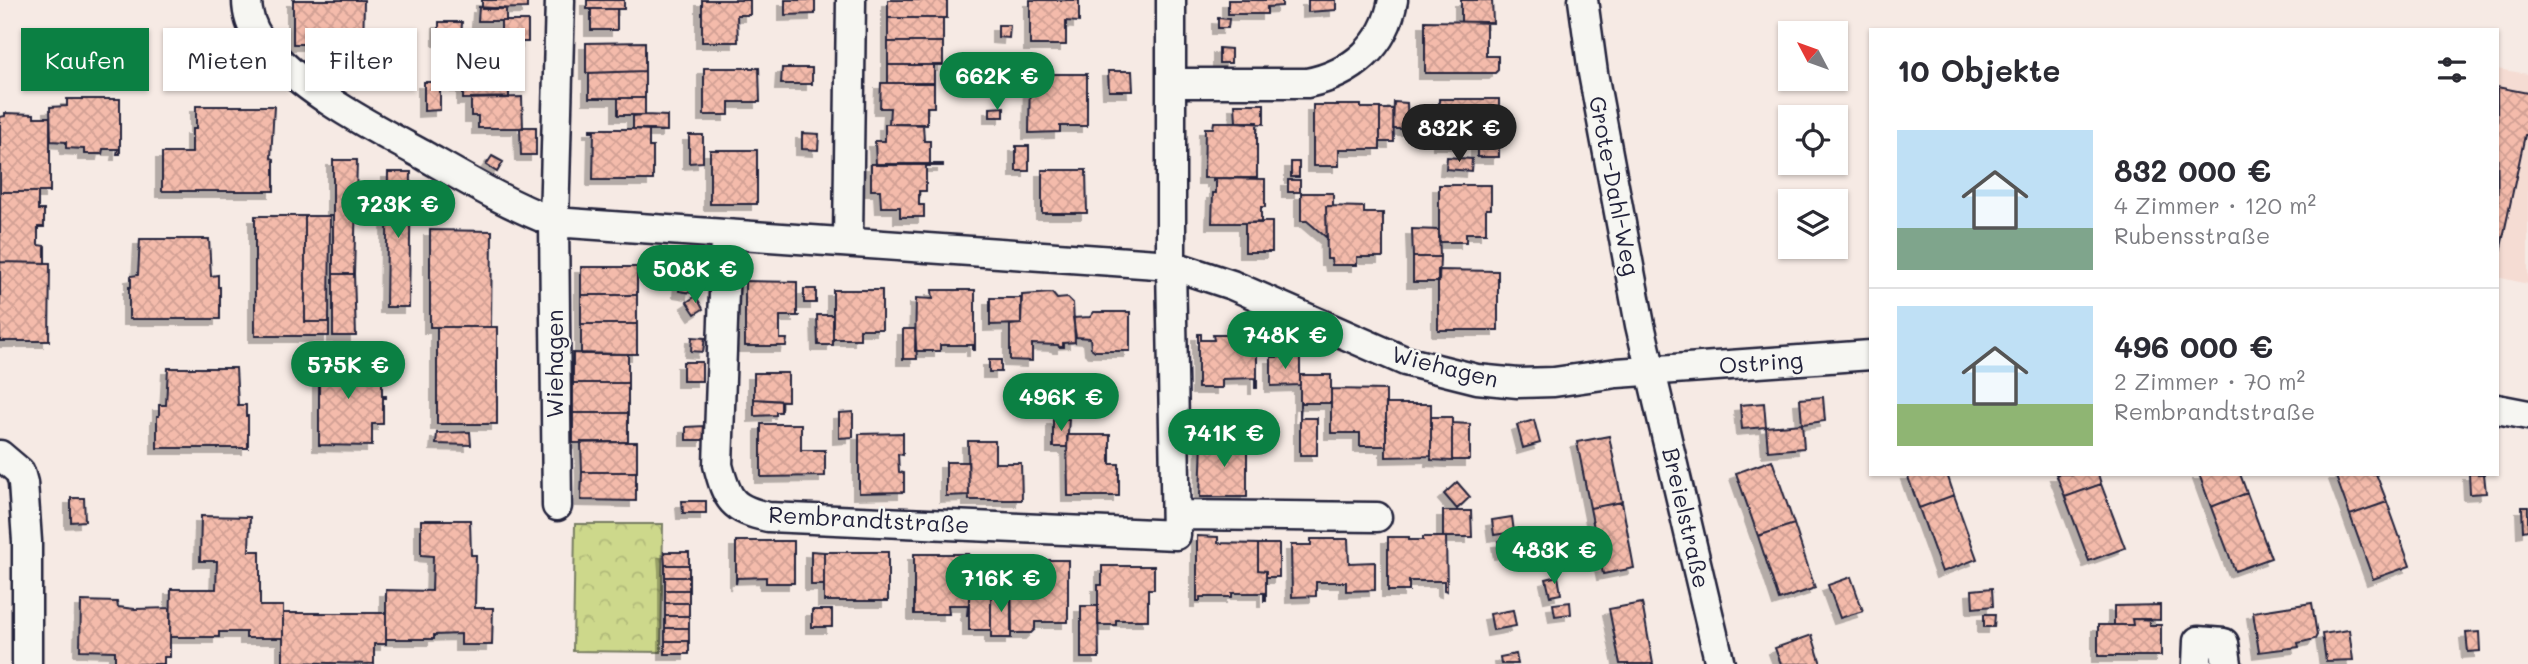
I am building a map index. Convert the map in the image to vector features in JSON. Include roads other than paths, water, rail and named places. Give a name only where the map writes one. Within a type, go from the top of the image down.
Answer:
[{"type":"street","name":"Wiehagen","points":[[247,0],[251,24],[259,38],[320,95],[453,172],[527,212],[554,222],[1171,265],[1232,285],[1405,362],[1477,379],[1518,383],[1554,382],[1651,371]]},
{"type":"street","name":"Wiehagen","points":[[556,506],[554,222],[559,0]]},
{"type":"street","points":[[848,242],[851,0]]},
{"type":"street","points":[[1171,0],[1175,515],[1377,517]]},
{"type":"street","points":[[1172,83],[1307,83],[1325,80],[1341,73],[1370,51],[1386,24],[1392,0]]},
{"type":"street","name":"Grote-Dahl-Weg","points":[[1583,0],[1593,73],[1651,371]]},
{"type":"street","name":"Rembrandtstraße","points":[[726,235],[718,465],[724,491],[736,506],[747,512],[768,516],[1176,535],[1175,515]]},
{"type":"street","name":"Ostring","points":[[1651,371],[1869,355]]},
{"type":"street","name":"Breielstraße","points":[[1651,371],[1720,664]]},
{"type":"street","points":[[2499,409],[2528,415]]},
{"type":"street","points":[[0,454],[20,472],[23,483],[27,541],[27,664]]},
{"type":"street","points":[[2197,664],[2198,641],[2224,643],[2227,664]]}]
